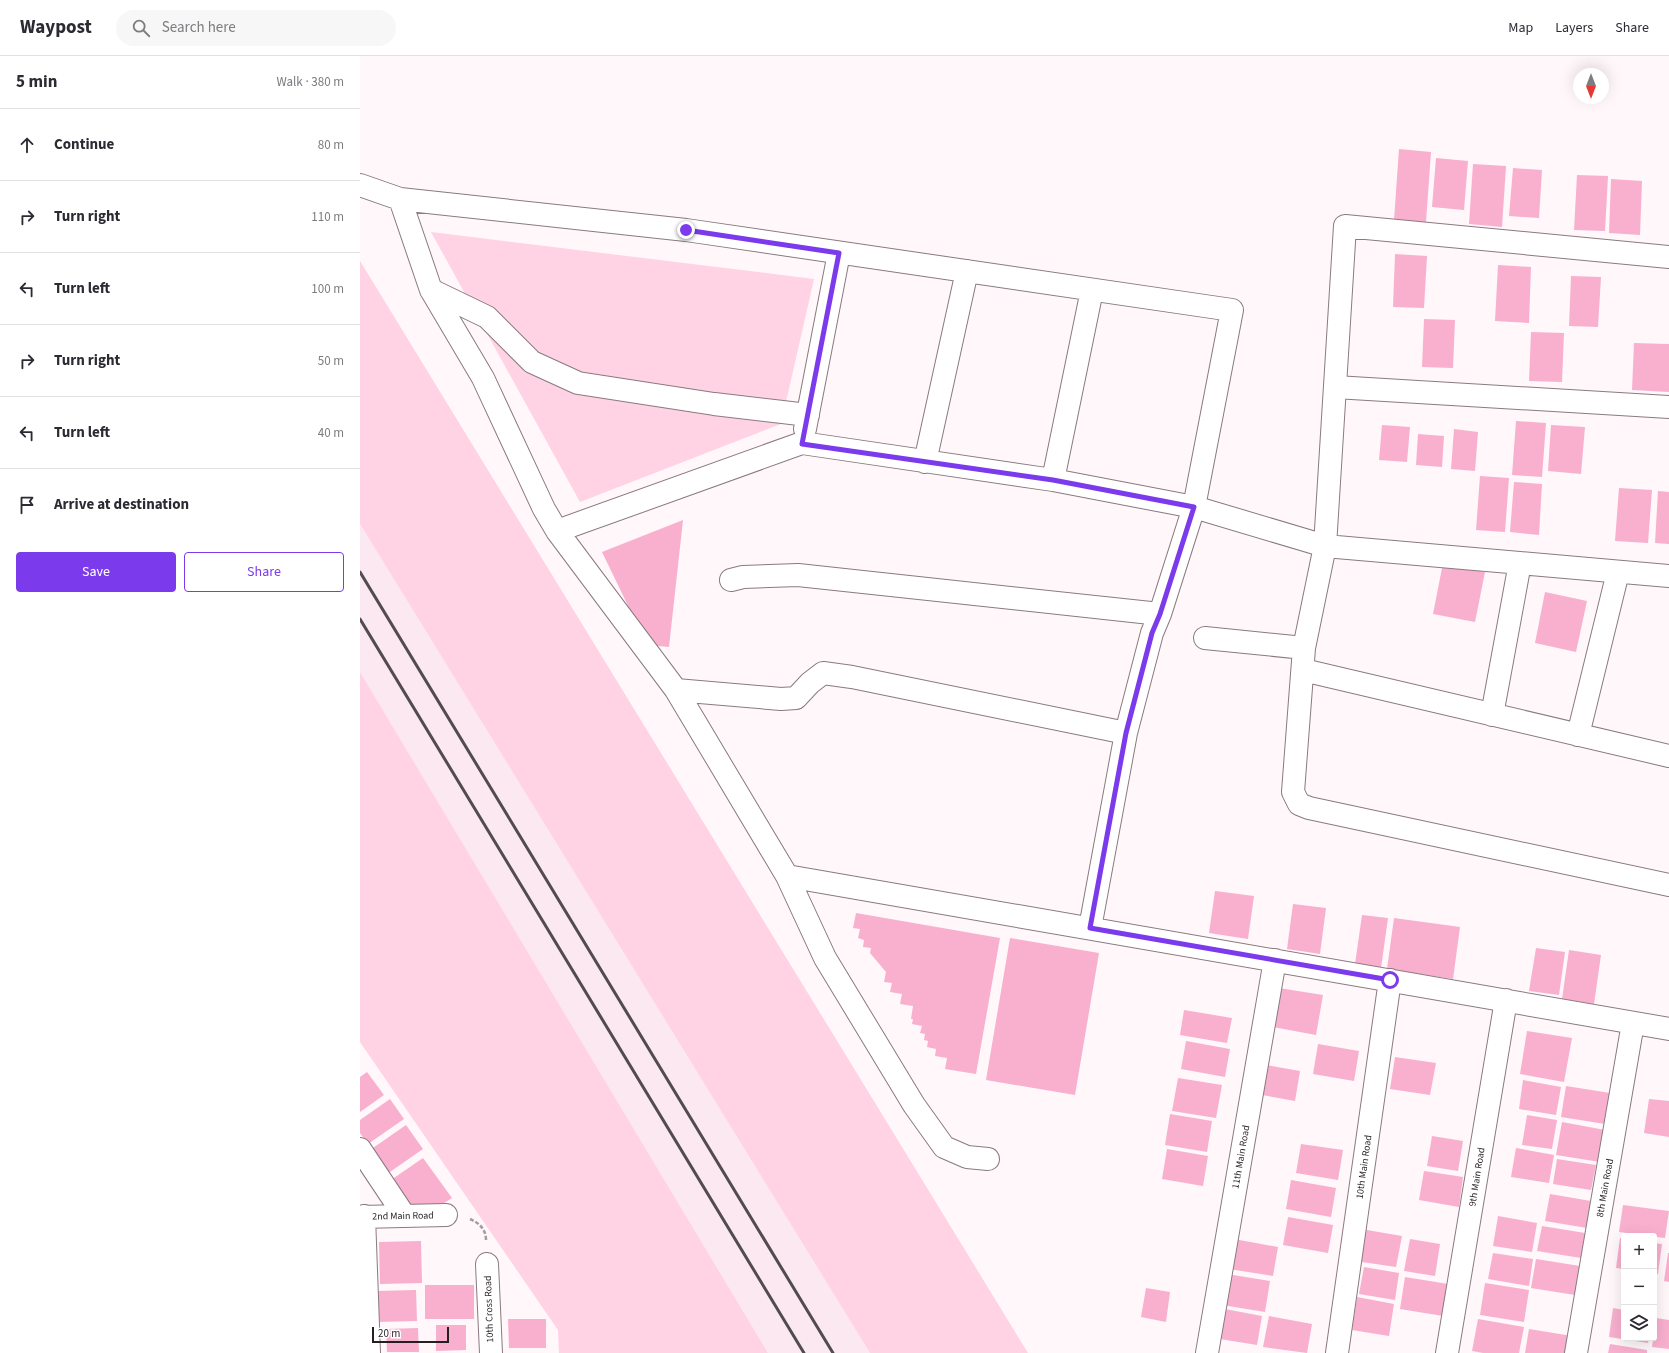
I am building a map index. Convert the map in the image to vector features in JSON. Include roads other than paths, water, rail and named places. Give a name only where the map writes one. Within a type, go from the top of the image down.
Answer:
[{"type":"street","points":[[360,185],[400,198],[686,230],[1232,310],[1194,507],[1160,614],[1152,633],[1126,733],[1090,928]]},
{"type":"street","points":[[400,198],[431,290],[483,378],[544,509],[557,531],[676,690],[787,876],[825,958],[914,1105],[944,1146],[967,1157],[988,1159]]},
{"type":"street","points":[[1669,257],[1345,226],[1325,546],[1304,648],[1294,792],[1299,804],[1309,808],[1669,885]]},
{"type":"street","points":[[802,444],[839,253]]},
{"type":"street","points":[[925,462],[966,271]]},
{"type":"street","points":[[431,290],[487,317],[532,362],[578,383],[714,404],[808,415]]},
{"type":"street","points":[[1053,480],[1092,290]]},
{"type":"street","points":[[1335,387],[1669,407]]},
{"type":"street","points":[[557,531],[802,444],[1053,480],[1194,507],[1325,546],[1669,576]]},
{"type":"street","points":[[1492,715],[1520,563]]},
{"type":"street","points":[[1578,736],[1618,572]]},
{"type":"street","points":[[731,580],[743,576],[798,575],[1160,614]]},
{"type":"street","points":[[1205,638],[1304,648]]},
{"type":"street","points":[[1303,670],[1578,736],[1669,756]]},
{"type":"street","points":[[676,690],[781,699],[796,698],[810,683],[823,673],[852,677],[1126,733]]},
{"type":"street","points":[[787,876],[1669,1029]]},
{"type":"street","name":"11th Main Road","points":[[1207,1353],[1275,960]]},
{"type":"street","name":"10th Main Road","points":[[1337,1353],[1390,980]]},
{"type":"street","name":"9th Main Road","points":[[1447,1353],[1506,1000]]},
{"type":"street","name":"8th Main Road","points":[[1576,1353],[1633,1023]]},
{"type":"street","points":[[360,1149],[404,1215]]},
{"type":"street","name":"2nd Main Road","points":[[362,1217],[446,1215]]},
{"type":"street","points":[[362,1217],[369,1353]]},
{"type":"street","name":"10th Cross Road","points":[[488,1264],[491,1353]]},
{"type":"railway","points":[[360,572],[833,1353]]},
{"type":"railway","points":[[360,619],[804,1353]]}]
